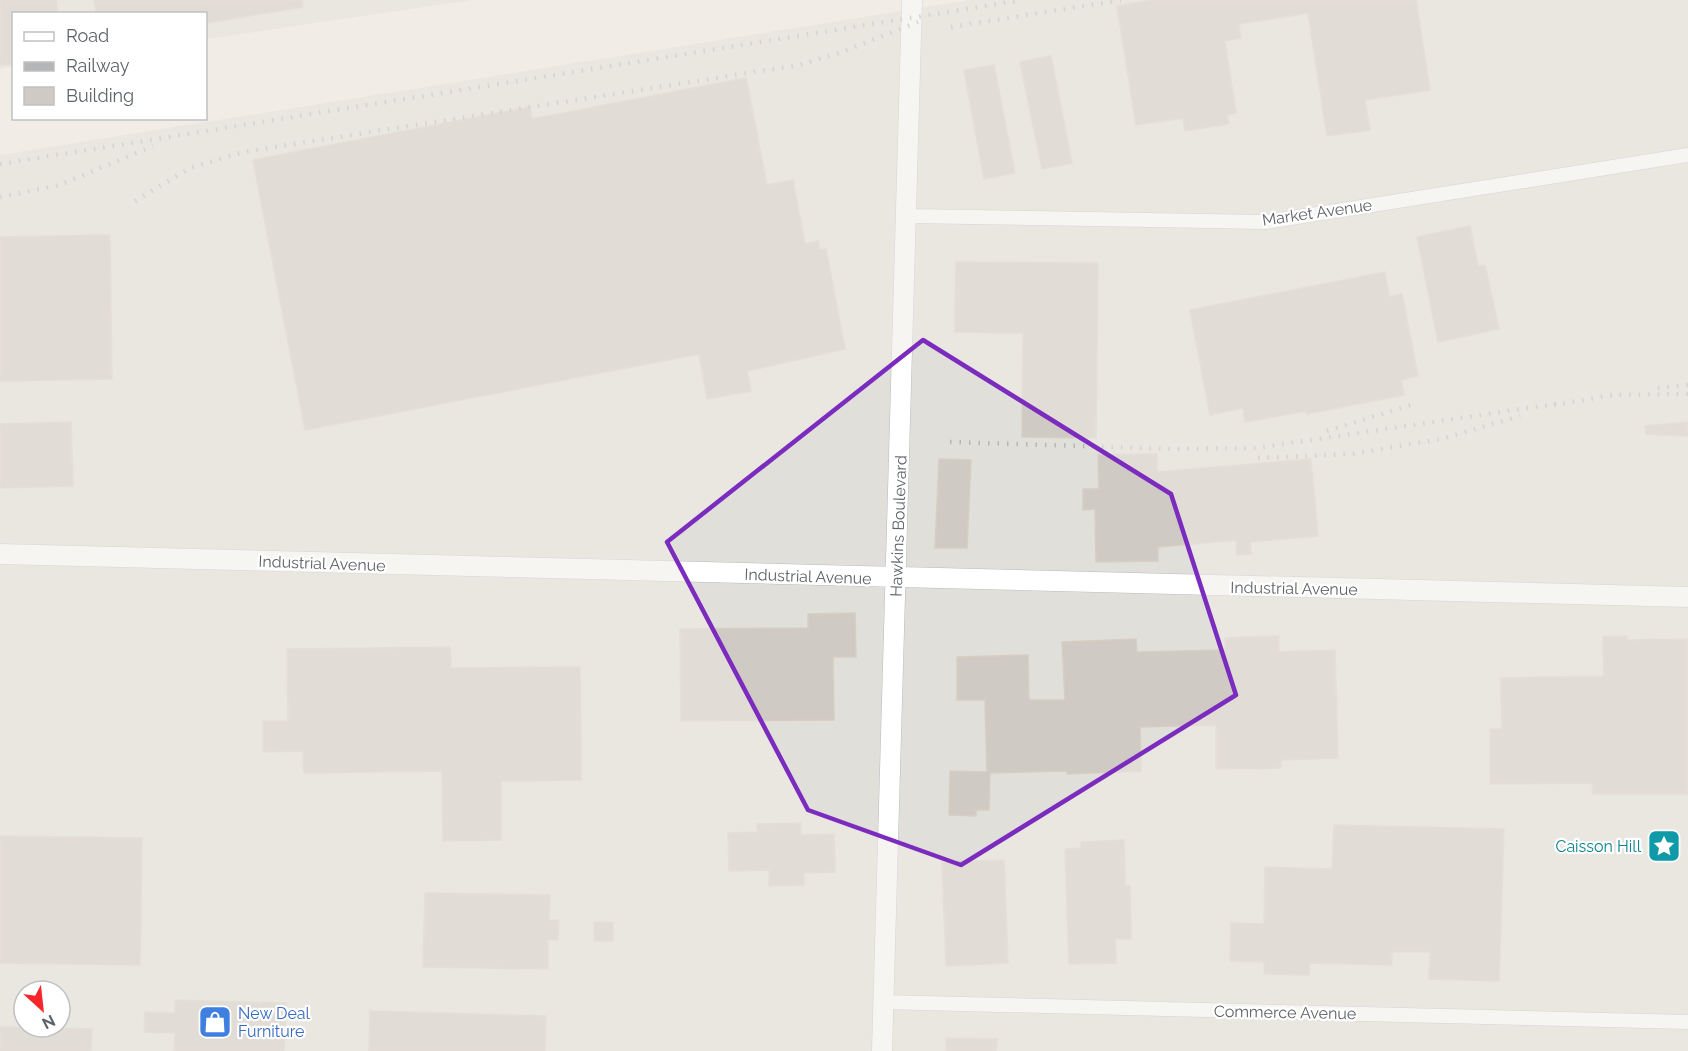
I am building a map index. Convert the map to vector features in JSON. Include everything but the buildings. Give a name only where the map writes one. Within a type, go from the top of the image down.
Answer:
[{"type":"street","name":"Hawkins Boulevard","points":[[882,1051],[912,0]]},
{"type":"street","name":"Market Avenue","points":[[907,216],[1266,222],[1688,155]]},
{"type":"street","name":"Industrial Avenue","points":[[0,554],[897,579],[1688,597]]},
{"type":"street","name":"Commerce Avenue","points":[[882,1002],[1688,1022]]},
{"type":"highlighted area","points":[[923,340],[1171,494],[1236,695],[961,865],[808,810],[667,542]]},
{"type":"shaded area","points":[[0,0],[472,0],[207,39],[207,12],[12,12],[12,67],[0,69]]},
{"type":"shaded area","points":[[970,0],[1688,0],[1688,1051],[0,1051],[0,155]]},
{"type":"railway","points":[[0,164],[1022,0]]},
{"type":"railway","points":[[951,27],[1121,0]]},
{"type":"railway","points":[[135,201],[190,168],[243,152],[799,65],[842,52],[918,22]]},
{"type":"railway","points":[[0,197],[60,185],[153,146]]},
{"type":"railway","points":[[1658,388],[1688,385]]},
{"type":"railway","points":[[1554,405],[1613,395],[1688,394]]},
{"type":"railway","points":[[1327,431],[1417,403]]},
{"type":"railway","points":[[950,442],[1177,449],[1257,448],[1562,403]]},
{"type":"railway","points":[[1258,458],[1352,454],[1441,439],[1520,416]]},
{"type":"place","name":"Caisson Hill","points":[[1664,846]]},
{"type":"place","name":"New Deal Furniture","points":[[215,1022]]}]
